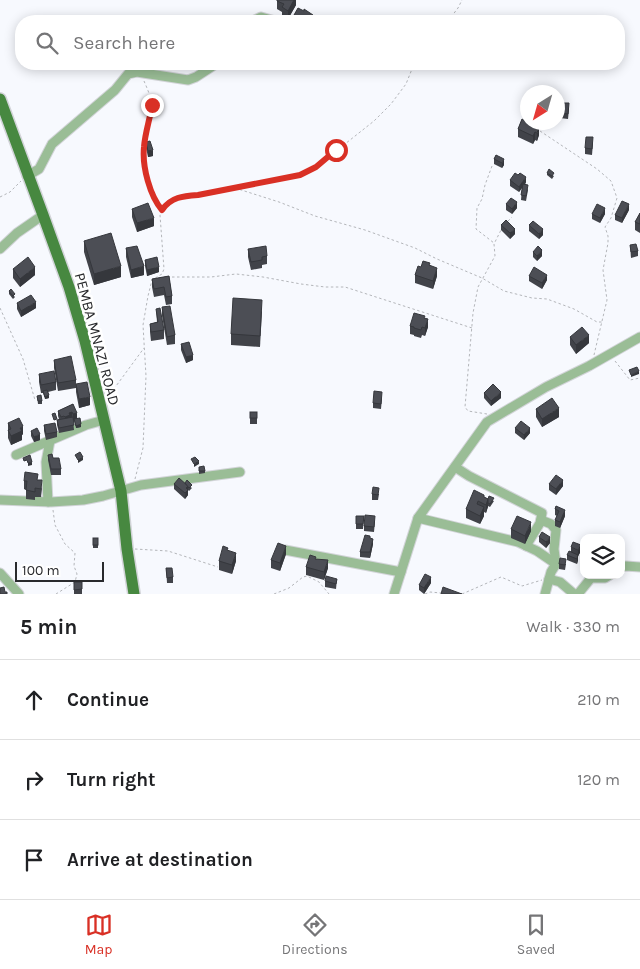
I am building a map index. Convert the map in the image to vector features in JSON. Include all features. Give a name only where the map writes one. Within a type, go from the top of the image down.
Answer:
[{"type":"main road","name":"PEMBA MNAZI ROAD","points":[[0,99],[69,287],[86,341],[121,491],[134,594]]},
{"type":"street","points":[[27,176],[39,169],[52,144],[105,98],[128,74],[136,70],[188,80],[207,70]]},
{"type":"street","points":[[0,249],[17,233],[43,215]]},
{"type":"street","points":[[394,594],[418,518],[487,422],[553,383],[640,337]]},
{"type":"street","points":[[16,455],[86,425],[104,420]]},
{"type":"street","points":[[50,441],[46,462],[50,502]]},
{"type":"street","points":[[455,467],[542,513],[541,520],[526,546]]},
{"type":"street","points":[[0,500],[50,502],[83,500],[163,481],[240,472]]},
{"type":"street","points":[[418,518],[505,538],[538,551],[556,564]]},
{"type":"street","points":[[541,520],[551,524],[556,530],[554,549],[556,564],[549,578],[545,594]]},
{"type":"street","points":[[285,550],[402,572]]},
{"type":"street","points":[[625,566],[640,567]]},
{"type":"street","points":[[0,574],[19,594]]},
{"type":"street","points":[[549,578],[560,582],[574,594]]},
{"type":"street","points":[[578,594],[590,579]]},
{"type":"path","points":[[453,15],[462,0]]},
{"type":"path","points":[[136,70],[152,105],[143,160],[156,203],[162,210]]},
{"type":"path","points":[[134,487],[143,448],[146,376],[143,325],[152,280],[162,274],[164,270],[160,216],[162,210],[167,203],[175,199],[300,175],[316,167],[374,121],[391,104],[406,84],[412,70]]},
{"type":"path","points":[[539,130],[607,176],[616,191],[616,203],[611,218],[605,227],[608,243],[603,270],[607,300],[590,365]]},
{"type":"path","points":[[492,166],[475,222],[476,229],[494,244]]},
{"type":"path","points":[[0,197],[10,192],[27,176]]},
{"type":"path","points":[[232,188],[279,202],[315,216],[365,230],[415,248],[437,260],[482,278],[493,286],[509,293],[532,298],[547,298],[574,309],[597,322],[602,322]]},
{"type":"path","points":[[497,415],[468,411],[465,406],[472,328],[478,287],[495,256],[494,244],[501,229],[512,217]]},
{"type":"path","points":[[166,277],[211,277],[236,274],[325,287],[346,287],[472,328]]},
{"type":"path","points":[[152,280],[159,279]]},
{"type":"path","points":[[0,308],[23,359],[35,400]]},
{"type":"path","points":[[101,408],[144,347]]},
{"type":"path","points":[[610,354],[630,380],[640,378]]},
{"type":"path","points":[[50,502],[56,525],[65,544],[74,552],[74,566],[77,574],[75,582],[56,594]]},
{"type":"path","points":[[127,549],[168,551],[219,567]]},
{"type":"path","points":[[274,594],[289,588],[307,576],[319,582],[329,594]]},
{"type":"path","points":[[462,594],[499,577],[522,586],[549,578]]},
{"type":"path","points":[[425,594],[430,592],[446,594]]},
{"type":"building","points":[[277,0],[294,0],[288,11],[282,7],[284,4]]},
{"type":"building","points":[[298,8],[304,11],[304,9],[313,15],[294,15]]},
{"type":"building","points":[[565,103],[569,103],[568,114],[565,114]]},
{"type":"building","points":[[520,130],[538,130],[533,136]]},
{"type":"building","points":[[586,137],[593,137],[592,149],[585,148]]},
{"type":"building","points":[[150,141],[153,150],[148,151],[146,142]]},
{"type":"building","points":[[496,155],[504,159],[502,163],[494,159]]},
{"type":"building","points":[[549,169],[554,173],[552,176],[547,173]]},
{"type":"building","points":[[515,173],[518,175],[520,173],[526,177],[519,187],[510,180]]},
{"type":"building","points":[[523,184],[528,185],[526,196],[521,195]]},
{"type":"building","points":[[511,198],[517,202],[512,209],[506,204]]},
{"type":"building","points":[[622,201],[629,204],[622,218],[615,215]]},
{"type":"building","points":[[148,203],[154,218],[137,223],[132,209]]},
{"type":"building","points":[[597,204],[605,208],[600,218],[592,214]]},
{"type":"building","points":[[640,213],[640,224],[635,222]]},
{"type":"building","points":[[506,220],[515,229],[510,233],[501,225]]},
{"type":"building","points":[[533,221],[543,229],[539,234],[529,225]]},
{"type":"building","points":[[111,233],[121,266],[94,274],[84,241]]},
{"type":"building","points":[[636,244],[638,251],[631,252],[630,245]]},
{"type":"building","points":[[137,246],[144,266],[131,270],[126,248]]},
{"type":"building","points":[[266,246],[267,256],[262,257],[262,260],[251,262],[248,249]]},
{"type":"building","points":[[538,246],[542,250],[537,256],[533,252]]},
{"type":"building","points":[[28,257],[35,267],[20,279],[13,269]]},
{"type":"building","points":[[157,257],[159,267],[147,270],[145,260]]},
{"type":"building","points":[[423,261],[437,268],[433,281],[415,275],[418,266],[421,267]]},
{"type":"building","points":[[534,267],[547,275],[542,283],[529,276]]},
{"type":"building","points":[[169,276],[172,296],[166,297],[164,287],[154,289],[152,279]]},
{"type":"building","points":[[11,289],[15,294],[13,296],[9,291]]},
{"type":"building","points":[[31,295],[36,302],[21,311],[17,303]]},
{"type":"building","points":[[233,298],[262,300],[260,336],[231,334]]},
{"type":"building","points":[[170,306],[175,335],[167,337],[162,307]]},
{"type":"building","points":[[160,308],[164,330],[151,332],[150,324],[158,322],[156,309]]},
{"type":"building","points":[[414,313],[425,316],[424,318],[428,319],[425,328],[422,327],[421,330],[410,326]]},
{"type":"building","points":[[582,327],[589,335],[576,345],[570,337]]},
{"type":"building","points":[[189,342],[193,355],[186,357],[181,344]]},
{"type":"building","points":[[71,356],[76,380],[58,383],[54,360]]},
{"type":"building","points":[[637,367],[639,371],[631,375],[629,370]]},
{"type":"building","points":[[54,371],[56,382],[41,385],[39,374]]},
{"type":"building","points":[[87,382],[90,397],[79,399],[76,384]]},
{"type":"building","points":[[493,384],[501,392],[491,401],[484,393]]},
{"type":"building","points":[[47,390],[49,395],[45,397],[43,391]]},
{"type":"building","points":[[374,391],[382,392],[381,404],[373,403]]},
{"type":"building","points":[[41,395],[42,401],[38,401],[37,396]]},
{"type":"building","points":[[552,398],[559,408],[542,419],[536,409]]},
{"type":"building","points":[[73,404],[77,413],[73,414],[72,412],[69,413],[70,415],[61,417],[58,411]]},
{"type":"building","points":[[250,412],[257,412],[257,418],[250,418]]},
{"type":"building","points":[[55,413],[57,419],[54,420],[52,414]]},
{"type":"building","points":[[73,417],[74,425],[59,428],[57,420]]},
{"type":"building","points":[[19,418],[23,426],[20,428],[22,431],[11,436],[8,430],[11,429],[8,423]]},
{"type":"building","points":[[80,418],[81,424],[76,426],[74,419]]},
{"type":"building","points":[[521,421],[530,428],[524,435],[515,428]]},
{"type":"building","points":[[55,423],[57,432],[46,434],[44,425]]},
{"type":"building","points":[[37,428],[40,434],[34,437],[31,431]]},
{"type":"building","points":[[80,452],[83,457],[78,460],[75,455]]},
{"type":"building","points":[[52,454],[53,458],[59,458],[61,469],[51,469],[48,455]]},
{"type":"building","points":[[30,455],[32,462],[24,461],[23,458]]},
{"type":"building","points":[[195,457],[199,461],[194,464],[191,459]]},
{"type":"building","points":[[204,466],[205,471],[199,471],[199,467]]},
{"type":"building","points":[[25,472],[38,474],[37,480],[42,480],[41,489],[35,488],[35,492],[26,490]]},
{"type":"building","points":[[556,475],[563,480],[556,489],[549,484]]},
{"type":"building","points":[[179,478],[188,486],[186,488],[188,490],[185,493],[174,484]]},
{"type":"building","points":[[187,480],[192,485],[189,488],[185,483]]},
{"type":"building","points":[[373,487],[379,488],[378,495],[372,494]]},
{"type":"building","points":[[474,490],[488,499],[486,505],[478,501],[477,504],[484,507],[480,516],[466,509]]},
{"type":"building","points":[[489,496],[494,498],[490,504],[488,503]]},
{"type":"building","points":[[556,506],[565,510],[560,522],[555,520],[559,511],[555,509]]},
{"type":"building","points":[[365,515],[375,516],[374,527],[364,526]]},
{"type":"building","points":[[356,516],[364,516],[363,524],[356,524]]},
{"type":"building","points":[[517,516],[531,522],[525,536],[511,529]]},
{"type":"building","points":[[542,532],[550,537],[546,542],[539,537]]},
{"type":"building","points":[[365,535],[373,539],[370,552],[360,552]]},
{"type":"building","points":[[93,538],[98,538],[98,545],[93,545]]},
{"type":"building","points":[[573,542],[580,545],[578,550],[571,547]]},
{"type":"building","points":[[278,543],[286,546],[280,563],[271,560]]},
{"type":"building","points":[[223,546],[228,548],[227,550],[236,553],[232,565],[219,561]]},
{"type":"building","points":[[569,551],[578,555],[577,559],[567,555]]},
{"type":"building","points":[[310,555],[316,557],[315,559],[328,560],[324,572],[306,567]]},
{"type":"building","points":[[560,558],[566,559],[565,565],[559,564]]},
{"type":"building","points":[[166,568],[172,568],[173,577],[167,578]]},
{"type":"building","points":[[425,574],[431,577],[424,588],[419,585]]},
{"type":"building","points":[[326,576],[337,579],[336,584],[325,581]]},
{"type":"building","points":[[74,582],[82,582],[82,589],[74,590]]},
{"type":"building","points":[[4,587],[7,594],[0,594],[0,588]]},
{"type":"building","points":[[443,587],[462,594],[441,594]]},
{"type":"route","points":[[152,105],[143,160],[156,203],[162,210],[170,201],[188,195],[198,195],[300,175],[316,167],[336,150]]}]
